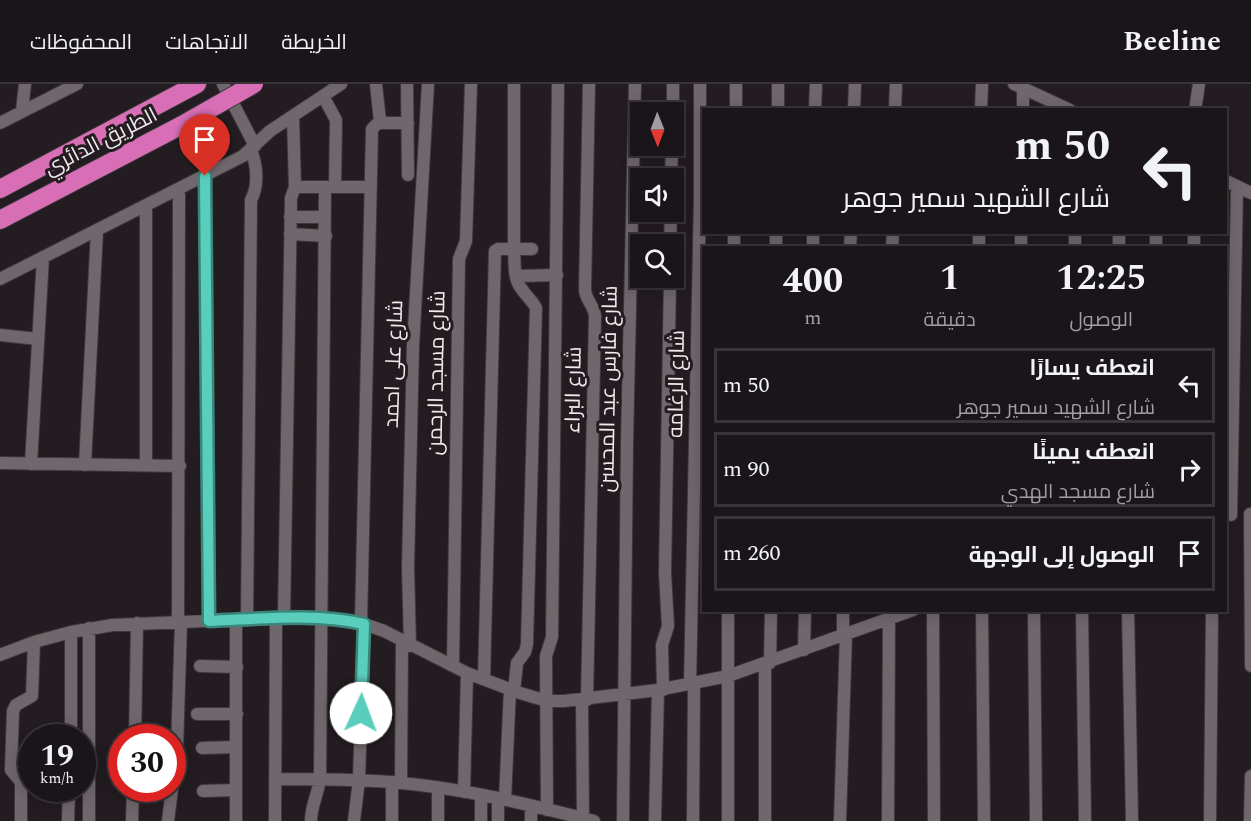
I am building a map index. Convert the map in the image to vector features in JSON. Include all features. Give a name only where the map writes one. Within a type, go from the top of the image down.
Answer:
[{"type":"highway","name":"الطريق الدائري","points":[[1,188],[197,84]]},
{"type":"highway","name":"الطريق الدائري","points":[[8,215],[182,125],[254,84]]},
{"type":"street","points":[[22,111],[25,84]]},
{"type":"street","points":[[49,98],[50,84]]},
{"type":"street","points":[[0,123],[77,84]]},
{"type":"street","points":[[223,84],[253,148],[256,191],[251,200],[241,620],[237,666],[236,821]]},
{"type":"street","points":[[0,279],[232,163],[253,148],[270,131],[342,84]]},
{"type":"street","points":[[376,84],[379,123]]},
{"type":"street","points":[[407,84],[408,175]]},
{"type":"street","name":"شارع على احمد","points":[[392,821],[406,643],[413,346],[428,84]]},
{"type":"street","name":"شارع مسجد الرحمن","points":[[453,666],[459,259],[466,241],[471,84]]},
{"type":"street","points":[[498,821],[512,690],[517,663],[525,652],[527,644],[536,308],[519,287],[516,276],[514,84]]},
{"type":"street","points":[[547,810],[546,656],[552,637],[558,84]]},
{"type":"street","name":"شارع البراء","points":[[589,84],[585,296],[594,308],[595,316],[584,700],[590,820]]},
{"type":"street","name":"شارع فارس عبد المحسن","points":[[623,821],[627,442],[635,84]]},
{"type":"street","points":[[672,102],[673,84]]},
{"type":"street","name":"شارع الرغامه","points":[[693,821],[692,685],[700,84]]},
{"type":"street","points":[[736,84],[736,108]]},
{"type":"street","points":[[778,84],[778,108]]},
{"type":"street","points":[[815,108],[816,84]]},
{"type":"street","points":[[854,108],[855,84]]},
{"type":"street","points":[[895,108],[896,84]]},
{"type":"street","points":[[981,108],[982,84]]},
{"type":"street","points":[[1195,108],[1199,84]]},
{"type":"street","points":[[1018,86],[1023,108]]},
{"type":"street","points":[[1018,86],[1066,108]]},
{"type":"street","points":[[311,821],[312,806],[320,779],[326,217],[336,120],[323,96]]},
{"type":"street","points":[[275,821],[290,217],[291,198],[295,187],[293,117]]},
{"type":"street","points":[[354,821],[359,780],[372,129],[379,123],[408,123]]},
{"type":"street","points":[[205,176],[209,621]]},
{"type":"street","points":[[1251,193],[1231,184],[1228,515],[1251,514],[1251,666]]},
{"type":"street","points":[[295,187],[371,187]]},
{"type":"street","points":[[177,724],[180,466],[179,189]]},
{"type":"street","points":[[146,205],[146,465]]},
{"type":"street","points":[[290,217],[326,217]]},
{"type":"street","points":[[85,465],[97,230]]},
{"type":"street","points":[[290,234],[326,236]]},
{"type":"street","points":[[484,679],[495,251],[498,249],[532,249]]},
{"type":"street","points":[[31,464],[43,257]]},
{"type":"street","points":[[516,276],[557,275]]},
{"type":"street","points":[[655,821],[662,645],[668,626],[665,573],[670,288]]},
{"type":"street","points":[[0,335],[38,339]]},
{"type":"street","points":[[0,463],[180,466]]},
{"type":"street","points":[[728,612],[728,821]]},
{"type":"street","points":[[765,821],[771,612]]},
{"type":"street","points":[[804,650],[805,612]]},
{"type":"street","points":[[840,821],[845,634],[843,612]]},
{"type":"street","points":[[0,655],[34,642],[89,628],[137,623],[280,618],[320,619],[363,624],[467,673],[547,701],[584,700],[692,685],[728,676],[804,650],[886,617],[905,612]]},
{"type":"street","points":[[933,612],[934,821]]},
{"type":"street","points":[[982,612],[984,821]]},
{"type":"street","points":[[1034,612],[1036,821]]},
{"type":"street","points":[[1082,612],[1085,821]]},
{"type":"street","points":[[1128,612],[1132,821]]},
{"type":"street","points":[[1210,821],[1212,612]]},
{"type":"street","points":[[886,617],[888,821]]},
{"type":"street","points":[[135,724],[137,623]]},
{"type":"street","points":[[89,628],[89,821]]},
{"type":"street","points":[[70,724],[71,632]]},
{"type":"street","points":[[21,821],[21,782],[11,770],[13,711],[16,705],[30,699],[33,692],[34,642]]},
{"type":"street","points":[[200,666],[237,666]]},
{"type":"street","points":[[464,792],[467,673]]},
{"type":"street","points":[[197,714],[237,714]]},
{"type":"street","points":[[202,748],[236,747]]},
{"type":"street","points":[[1250,821],[1251,776]]},
{"type":"street","points":[[275,779],[396,782],[481,795],[547,810],[567,818],[590,820]]},
{"type":"street","points":[[438,788],[438,821]]},
{"type":"street","points":[[203,791],[236,790]]},
{"type":"street","points":[[480,821],[481,795]]},
{"type":"street","points":[[68,821],[69,802]]},
{"type":"street","points":[[132,821],[133,802]]},
{"type":"street","points":[[168,821],[170,802]]},
{"type":"street","points":[[531,806],[531,821]]},
{"type":"route","points":[[205,176],[209,621],[284,618],[334,619],[364,624],[361,713]]}]
